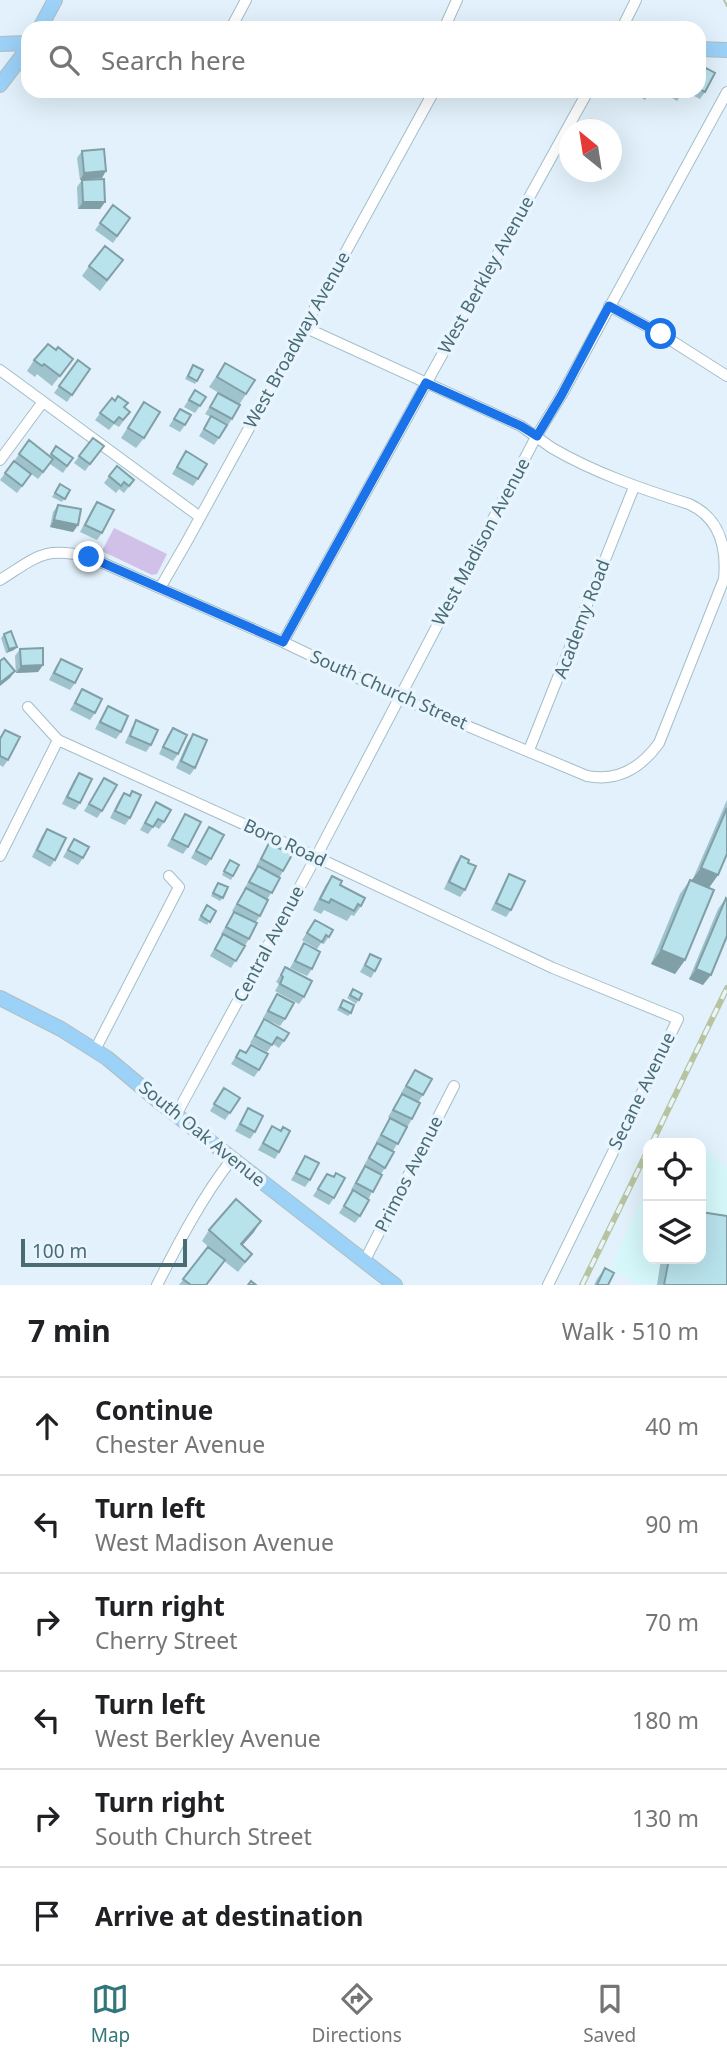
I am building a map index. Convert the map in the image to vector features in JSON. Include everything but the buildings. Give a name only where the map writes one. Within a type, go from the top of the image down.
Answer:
[{"type":"main road","points":[[44,21],[55,0]]},
{"type":"main road","points":[[0,44],[21,46]]},
{"type":"main road","points":[[706,49],[727,50]]},
{"type":"main road","points":[[0,85],[21,56]]},
{"type":"main road","name":"South Oak Avenue","points":[[0,998],[95,1050],[128,1074],[176,1115],[394,1285]]},
{"type":"street","points":[[235,21],[246,0]]},
{"type":"street","points":[[447,21],[457,0]]},
{"type":"street","points":[[626,21],[636,0]]},
{"type":"street","name":"West Madison Avenue","points":[[398,697],[537,436],[727,92]]},
{"type":"street","name":"West Broadway Avenue","points":[[160,588],[429,98]]},
{"type":"street","name":"West Berkley Avenue","points":[[283,642],[584,98]]},
{"type":"street","points":[[609,306],[661,334],[727,376]]},
{"type":"street","points":[[304,327],[521,426],[552,448],[634,487]]},
{"type":"street","points":[[0,370],[200,517]]},
{"type":"street","points":[[0,460],[42,402]]},
{"type":"street","name":"South Church Street","points":[[0,580],[33,558],[46,553],[60,552],[89,557],[283,642],[398,697],[587,776],[599,778],[623,774],[643,762],[659,743],[724,579],[723,543],[718,530],[707,516],[698,508],[634,487]]},
{"type":"street","name":"Academy Road","points":[[529,751],[634,487]]},
{"type":"street","name":"Central Avenue","points":[[176,1115],[316,857],[398,697]]},
{"type":"street","name":"Boro Road","points":[[28,706],[58,740],[553,968]]},
{"type":"street","points":[[0,856],[58,740]]},
{"type":"street","points":[[95,1050],[179,887],[169,876]]},
{"type":"street","name":"Secane Avenue","points":[[548,1285],[678,1019],[553,968]]},
{"type":"street","name":"Primos Avenue","points":[[364,1262],[454,1086]]},
{"type":"street","points":[[157,1285],[182,1237],[232,1159]]},
{"type":"shaded area","points":[[114,528],[167,554],[157,574],[152,575],[102,551]]},
{"type":"shaded area","points":[[706,1150],[727,1168],[727,1285],[640,1285],[611,1268],[643,1197],[643,1264],[706,1264]]},
{"type":"tram line","points":[[724,0],[727,6]]},
{"type":"railway","points":[[654,1138],[727,988]]},
{"type":"railway","points":[[582,1285],[643,1160]]},
{"type":"route","points":[[89,557],[283,642],[426,383],[521,426],[537,436],[609,306],[661,334]]}]
